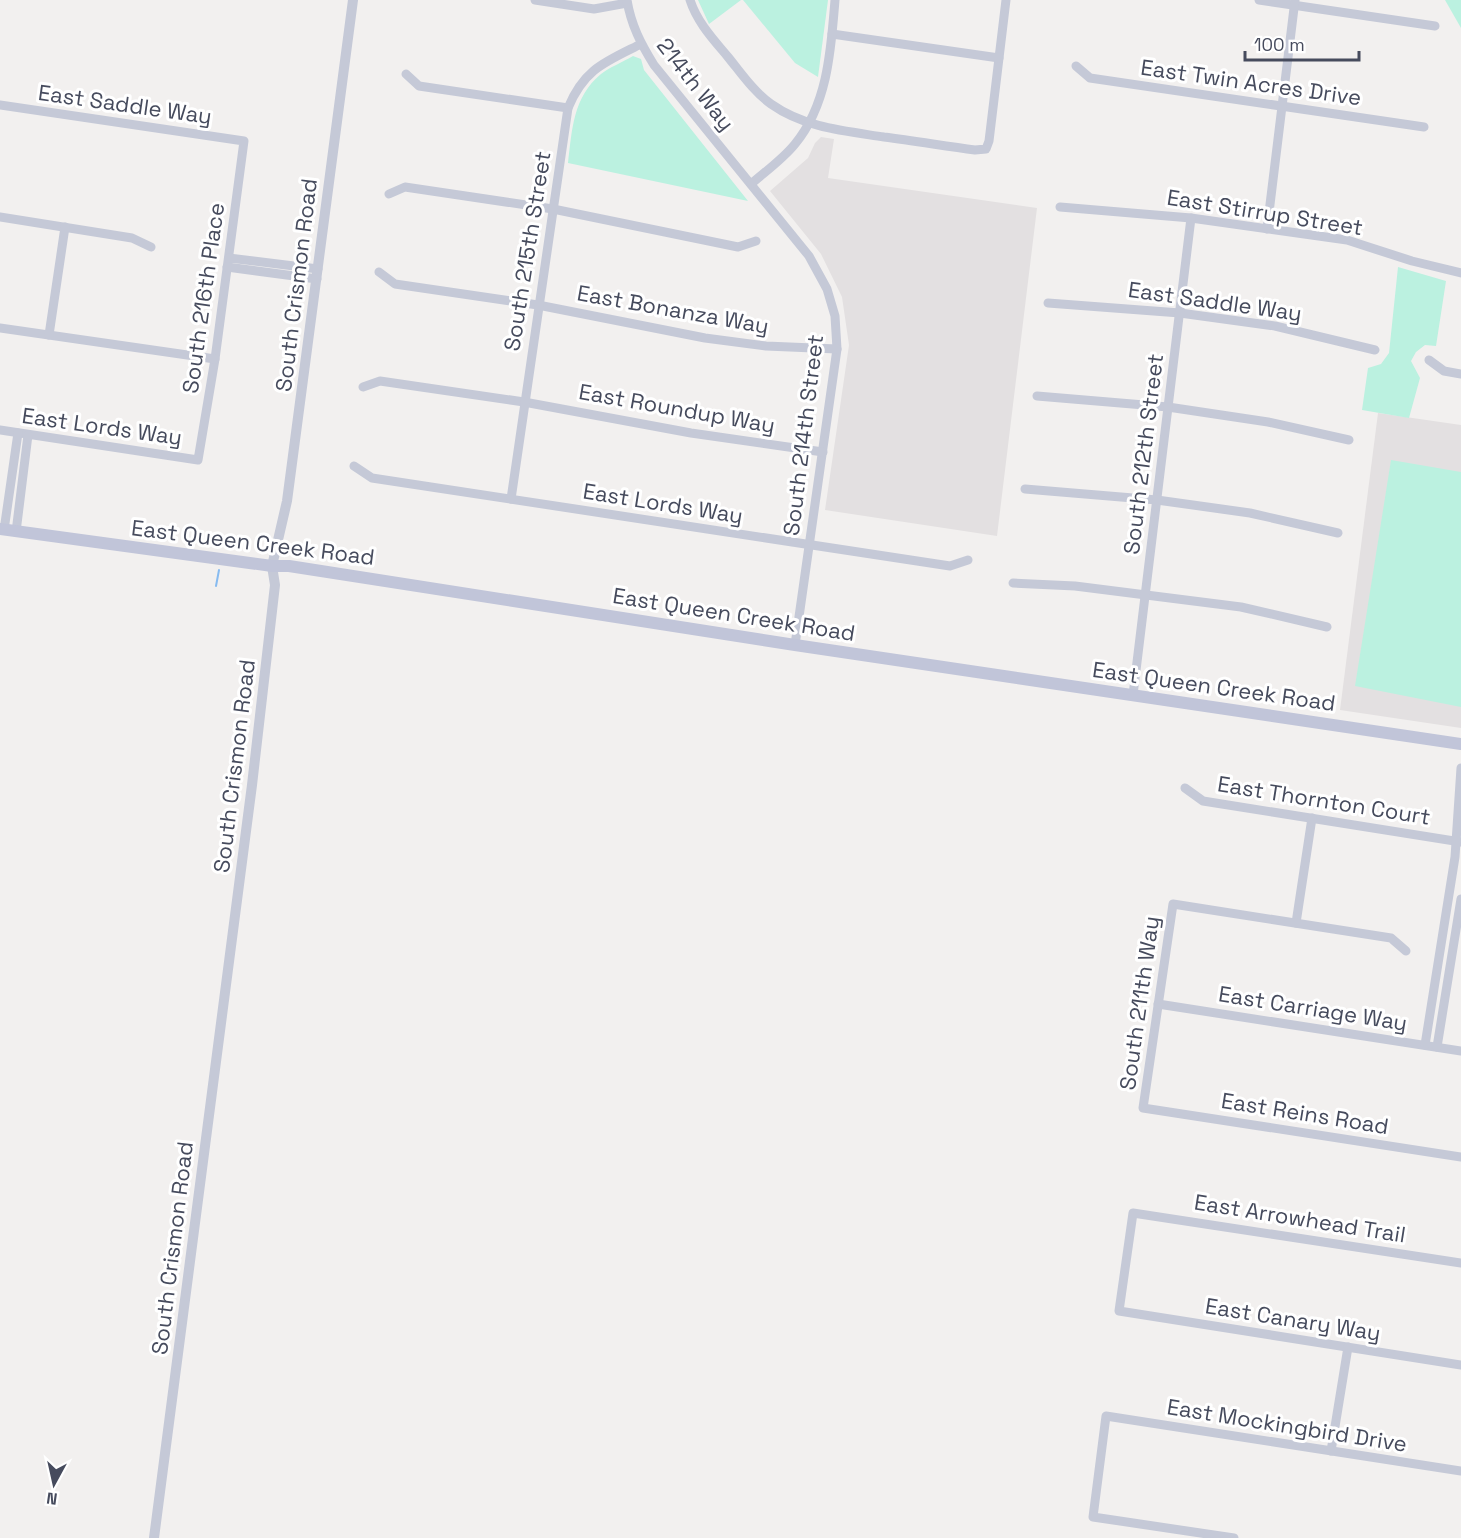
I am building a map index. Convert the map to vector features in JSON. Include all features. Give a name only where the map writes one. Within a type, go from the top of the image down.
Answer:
[{"type":"main road","name":"East Queen Creek Road","points":[[6,530],[272,566],[301,567],[795,645],[1461,744]]},
{"type":"street","name":"South Crismon Road","points":[[154,1538],[253,774],[275,585],[272,566],[288,501],[353,0]]},
{"type":"street","points":[[535,0],[594,9],[627,2]]},
{"type":"street","points":[[690,0],[693,10],[704,27],[754,89],[771,104],[809,124],[835,130],[975,150],[986,149],[989,141],[1006,0]]},
{"type":"street","points":[[751,184],[795,144],[809,124],[818,105],[825,82],[835,0]]},
{"type":"street","points":[[1259,0],[1295,2],[1435,26]]},
{"type":"street","name":"214th Way","points":[[627,2],[641,44],[669,85],[751,184]]},
{"type":"street","points":[[1267,229],[1295,2]]},
{"type":"street","points":[[832,34],[999,58]]},
{"type":"street","name":"South 215th Street","points":[[511,499],[568,108],[576,89],[588,74],[607,61],[641,44]]},
{"type":"street","name":"East Twin Acres Drive","points":[[1076,66],[1090,78],[1424,127]]},
{"type":"street","points":[[406,74],[419,86],[568,108]]},
{"type":"street","name":"East Saddle Way","points":[[0,105],[244,141]]},
{"type":"street","name":"South 216th Place","points":[[198,460],[215,359],[244,141]]},
{"type":"street","name":"South 214th Street","points":[[751,184],[809,256],[827,289],[835,316],[837,349],[795,645]]},
{"type":"street","points":[[389,194],[405,187],[553,209],[738,247],[756,241]]},
{"type":"street","name":"East Stirrup Street","points":[[1060,207],[1191,218],[1347,240],[1421,264],[1461,273]]},
{"type":"street","points":[[0,217],[132,238],[151,247]]},
{"type":"street","name":"South 212th Street","points":[[1133,695],[1191,218]]},
{"type":"street","points":[[49,335],[65,227]]},
{"type":"street","points":[[228,262],[317,274]]},
{"type":"street","name":"East Bonanza Way","points":[[379,272],[395,284],[538,305],[705,338],[766,346],[837,349]]},
{"type":"street","name":"East Saddle Way","points":[[1048,303],[1180,313],[1275,326],[1375,350]]},
{"type":"street","points":[[0,328],[215,359]]},
{"type":"street","points":[[1428,360],[1444,371],[1461,374]]},
{"type":"street","name":"East Roundup Way","points":[[363,387],[380,381],[524,402],[691,433],[823,452]]},
{"type":"street","points":[[1037,396],[1168,406],[1268,422],[1349,440]]},
{"type":"street","name":"East Lords Way","points":[[0,430],[198,460]]},
{"type":"street","points":[[6,530],[18,433]]},
{"type":"street","points":[[6,530],[28,435]]},
{"type":"street","name":"East Lords Way","points":[[354,466],[372,478],[950,566],[968,560]]},
{"type":"street","points":[[1025,489],[1157,500],[1250,513],[1338,533]]},
{"type":"street","points":[[1013,583],[1075,586],[1240,607],[1327,627]]},
{"type":"street","points":[[1425,1045],[1459,841],[1457,806],[1461,768]]},
{"type":"street","name":"East Thornton Court","points":[[1185,788],[1203,801],[1459,841]]},
{"type":"street","points":[[1312,818],[1296,924],[1392,938],[1406,951]]},
{"type":"street","points":[[1437,1047],[1461,899]]},
{"type":"street","name":"South 211th Way","points":[[1143,1108],[1173,904],[1296,924]]},
{"type":"street","points":[[1446,912],[1460,914]]},
{"type":"street","name":"East Carriage Way","points":[[1158,1004],[1461,1051]]},
{"type":"street","name":"East Reins Road","points":[[1143,1108],[1461,1157]]},
{"type":"street","name":"East Arrowhead Trail","points":[[1119,1311],[1132,1213],[1461,1263]]},
{"type":"street","name":"East Canary Way","points":[[1119,1311],[1461,1365]]},
{"type":"street","points":[[1331,1451],[1348,1347]]},
{"type":"street","name":"East Mockingbird Drive","points":[[1234,1538],[1093,1517],[1106,1416],[1461,1472]]},
{"type":"shaded area","points":[[821,137],[834,139],[828,178],[1037,208],[997,536],[825,510],[849,345],[842,297],[821,254],[770,191],[808,158],[815,143]]},
{"type":"shaded area","points":[[1378,413],[1461,425],[1461,728],[1340,710]]},
{"type":"green space","points":[[698,0],[741,0],[709,24]]},
{"type":"green space","points":[[743,0],[828,0],[818,77],[795,63]]},
{"type":"green space","points":[[1445,0],[1461,0],[1461,28]]},
{"type":"green space","points":[[633,56],[641,59],[644,70],[748,201],[568,163],[576,115],[585,93],[601,74]]},
{"type":"green space","points":[[1398,267],[1446,281],[1436,346],[1425,345],[1416,352],[1411,361],[1420,378],[1409,418],[1362,410],[1368,368],[1381,364],[1389,353]]},
{"type":"green space","points":[[1391,460],[1461,472],[1461,707],[1355,686]]},
{"type":"waterway","points":[[216,586],[219,570]]}]
